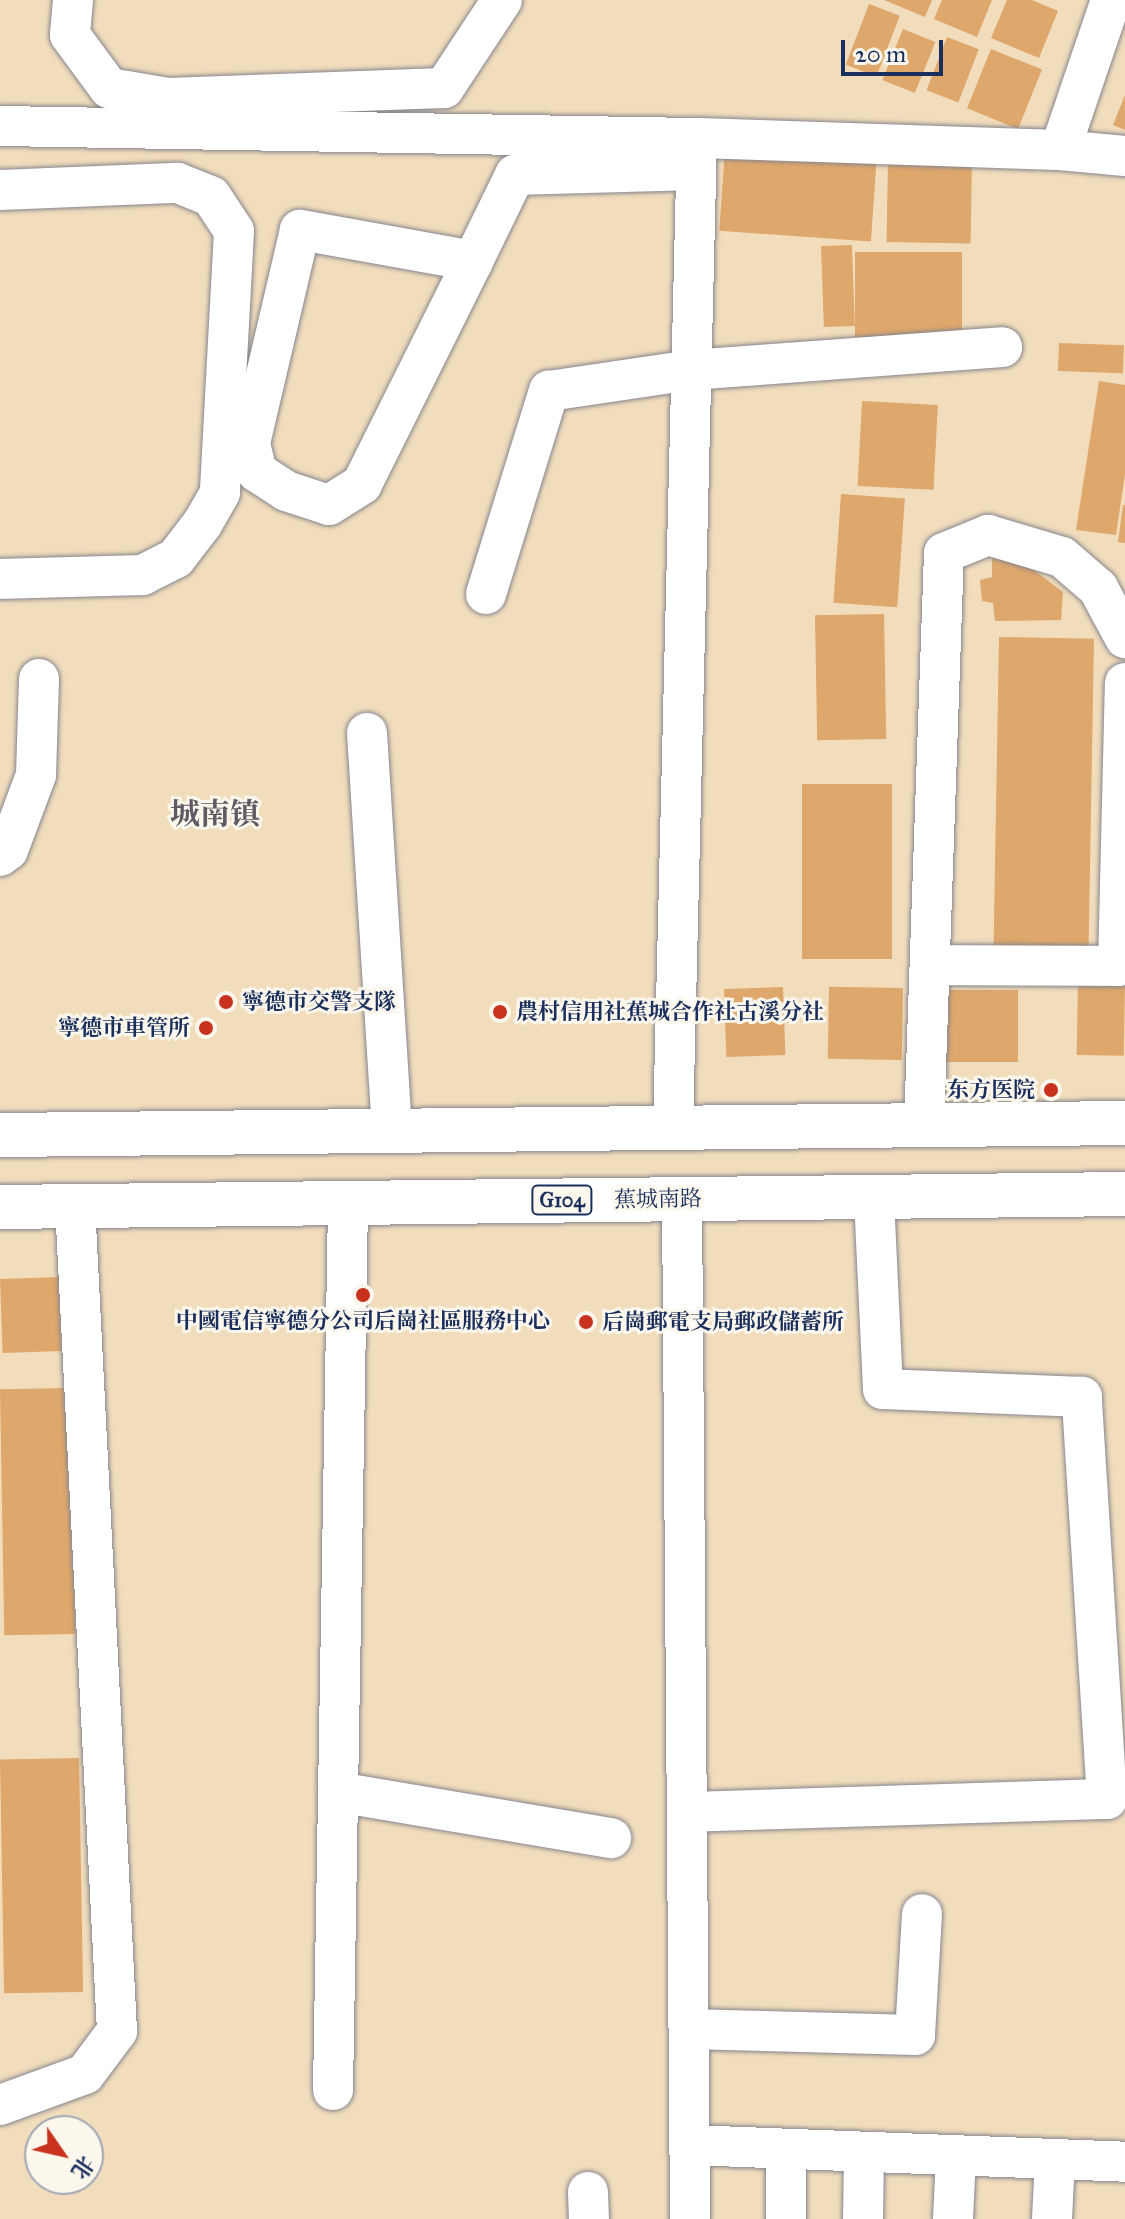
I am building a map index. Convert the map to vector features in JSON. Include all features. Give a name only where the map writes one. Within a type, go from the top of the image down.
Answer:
[{"type":"highway","points":[[0,1135],[1125,1123]]},
{"type":"highway","name":"蕉城南路","points":[[0,1207],[1125,1194]]},
{"type":"street","points":[[73,0],[70,35],[109,88],[168,98],[444,88],[502,0]]},
{"type":"street","points":[[1060,150],[1111,0]]},
{"type":"street","points":[[0,126],[696,154],[1060,150],[1125,156]]},
{"type":"street","points":[[473,261],[300,230],[250,444],[257,472],[286,491],[329,505],[362,484],[473,261],[515,175],[696,154]]},
{"type":"street","points":[[673,1128],[696,154]]},
{"type":"street","points":[[0,190],[178,183],[211,196],[234,231],[220,493],[202,524],[176,558],[142,575],[0,579]]},
{"type":"street","points":[[486,594],[549,391],[691,370],[1002,347]]},
{"type":"street","points":[[924,1125],[944,553],[988,535],[1062,557],[1098,588],[1125,638]]},
{"type":"street","points":[[0,856],[8,850],[36,775],[39,679]]},
{"type":"street","points":[[930,965],[1118,966],[1125,683]]},
{"type":"street","points":[[367,733],[392,1131]]},
{"type":"street","points":[[687,1812],[1107,1799],[1082,1397],[883,1389],[874,1197]]},
{"type":"street","points":[[682,1199],[690,2219]]},
{"type":"street","points":[[333,2090],[348,1203]]},
{"type":"street","points":[[0,2105],[85,2074],[117,2031],[75,1206]]},
{"type":"street","points":[[338,1792],[611,1838]]},
{"type":"street","points":[[689,2029],[915,2035],[922,1914]]},
{"type":"street","points":[[690,2145],[1125,2162]]},
{"type":"street","points":[[786,2149],[786,2219]]},
{"type":"street","points":[[863,2219],[864,2152]]},
{"type":"street","points":[[953,2219],[956,2155]]},
{"type":"street","points":[[1052,2219],[1055,2159]]},
{"type":"building","points":[[884,0],[932,0],[925,17]]},
{"type":"building","points":[[942,0],[992,0],[977,37],[934,19]]},
{"type":"building","points":[[1007,0],[1032,0],[1058,11],[1039,58],[991,38]]},
{"type":"building","points":[[869,4],[900,16],[877,77],[846,65]]},
{"type":"building","points":[[903,29],[935,42],[915,93],[882,80]]},
{"type":"building","points":[[947,37],[979,49],[958,102],[927,90]]},
{"type":"building","points":[[991,49],[1042,70],[1018,129],[967,108]]},
{"type":"building","points":[[1125,95],[1125,130],[1113,125]]},
{"type":"building","points":[[725,149],[877,160],[871,241],[719,231]]},
{"type":"building","points":[[888,160],[972,161],[971,243],[887,242]]},
{"type":"building","points":[[852,245],[855,326],[824,327],[821,246]]},
{"type":"building","points":[[855,252],[962,252],[962,337],[855,337]]},
{"type":"building","points":[[1059,343],[1124,345],[1123,373],[1058,371]]},
{"type":"building","points":[[1099,381],[1125,385],[1125,474],[1116,535],[1076,530]]},
{"type":"building","points":[[862,401],[938,405],[933,490],[858,486]]},
{"type":"building","points":[[841,494],[905,498],[897,607],[833,603]]},
{"type":"building","points":[[1125,505],[1125,543],[1118,542]]},
{"type":"building","points":[[992,548],[1006,549],[1063,592],[1061,620],[995,621],[993,603],[982,601],[980,580],[992,577]]},
{"type":"building","points":[[884,614],[886,739],[817,740],[815,615]]},
{"type":"building","points":[[999,637],[1094,639],[1088,954],[994,952]]},
{"type":"building","points":[[802,784],[892,784],[892,959],[802,959]]},
{"type":"building","points":[[1078,982],[1125,983],[1124,1056],[1077,1055]]},
{"type":"building","points":[[783,987],[785,1055],[726,1057],[724,989]]},
{"type":"building","points":[[829,987],[903,988],[902,1060],[828,1059]]},
{"type":"building","points":[[941,990],[1018,990],[1018,1062],[941,1062]]},
{"type":"building","points":[[59,1277],[62,1351],[3,1353],[0,1279]]},
{"type":"building","points":[[71,1388],[75,1634],[4,1635],[0,1389]]},
{"type":"building","points":[[79,1758],[83,1992],[4,1993],[0,1759]]},
{"type":"place","name":"寧德市交警支隊","points":[[226,1002]]},
{"type":"place","name":"農村信用社蕉城合作社古溪分社","points":[[500,1012]]},
{"type":"place","name":"寧德市車管所","points":[[206,1028]]},
{"type":"place","name":"东方医院","points":[[1051,1090]]},
{"type":"place","name":"中國電信寧德分公司后崗社區服務中心","points":[[363,1295]]},
{"type":"place","name":"后崗郵電支局郵政儲蓄所","points":[[586,1322]]},
{"type":"district","name":"城南镇","points":[[215,814]]}]
